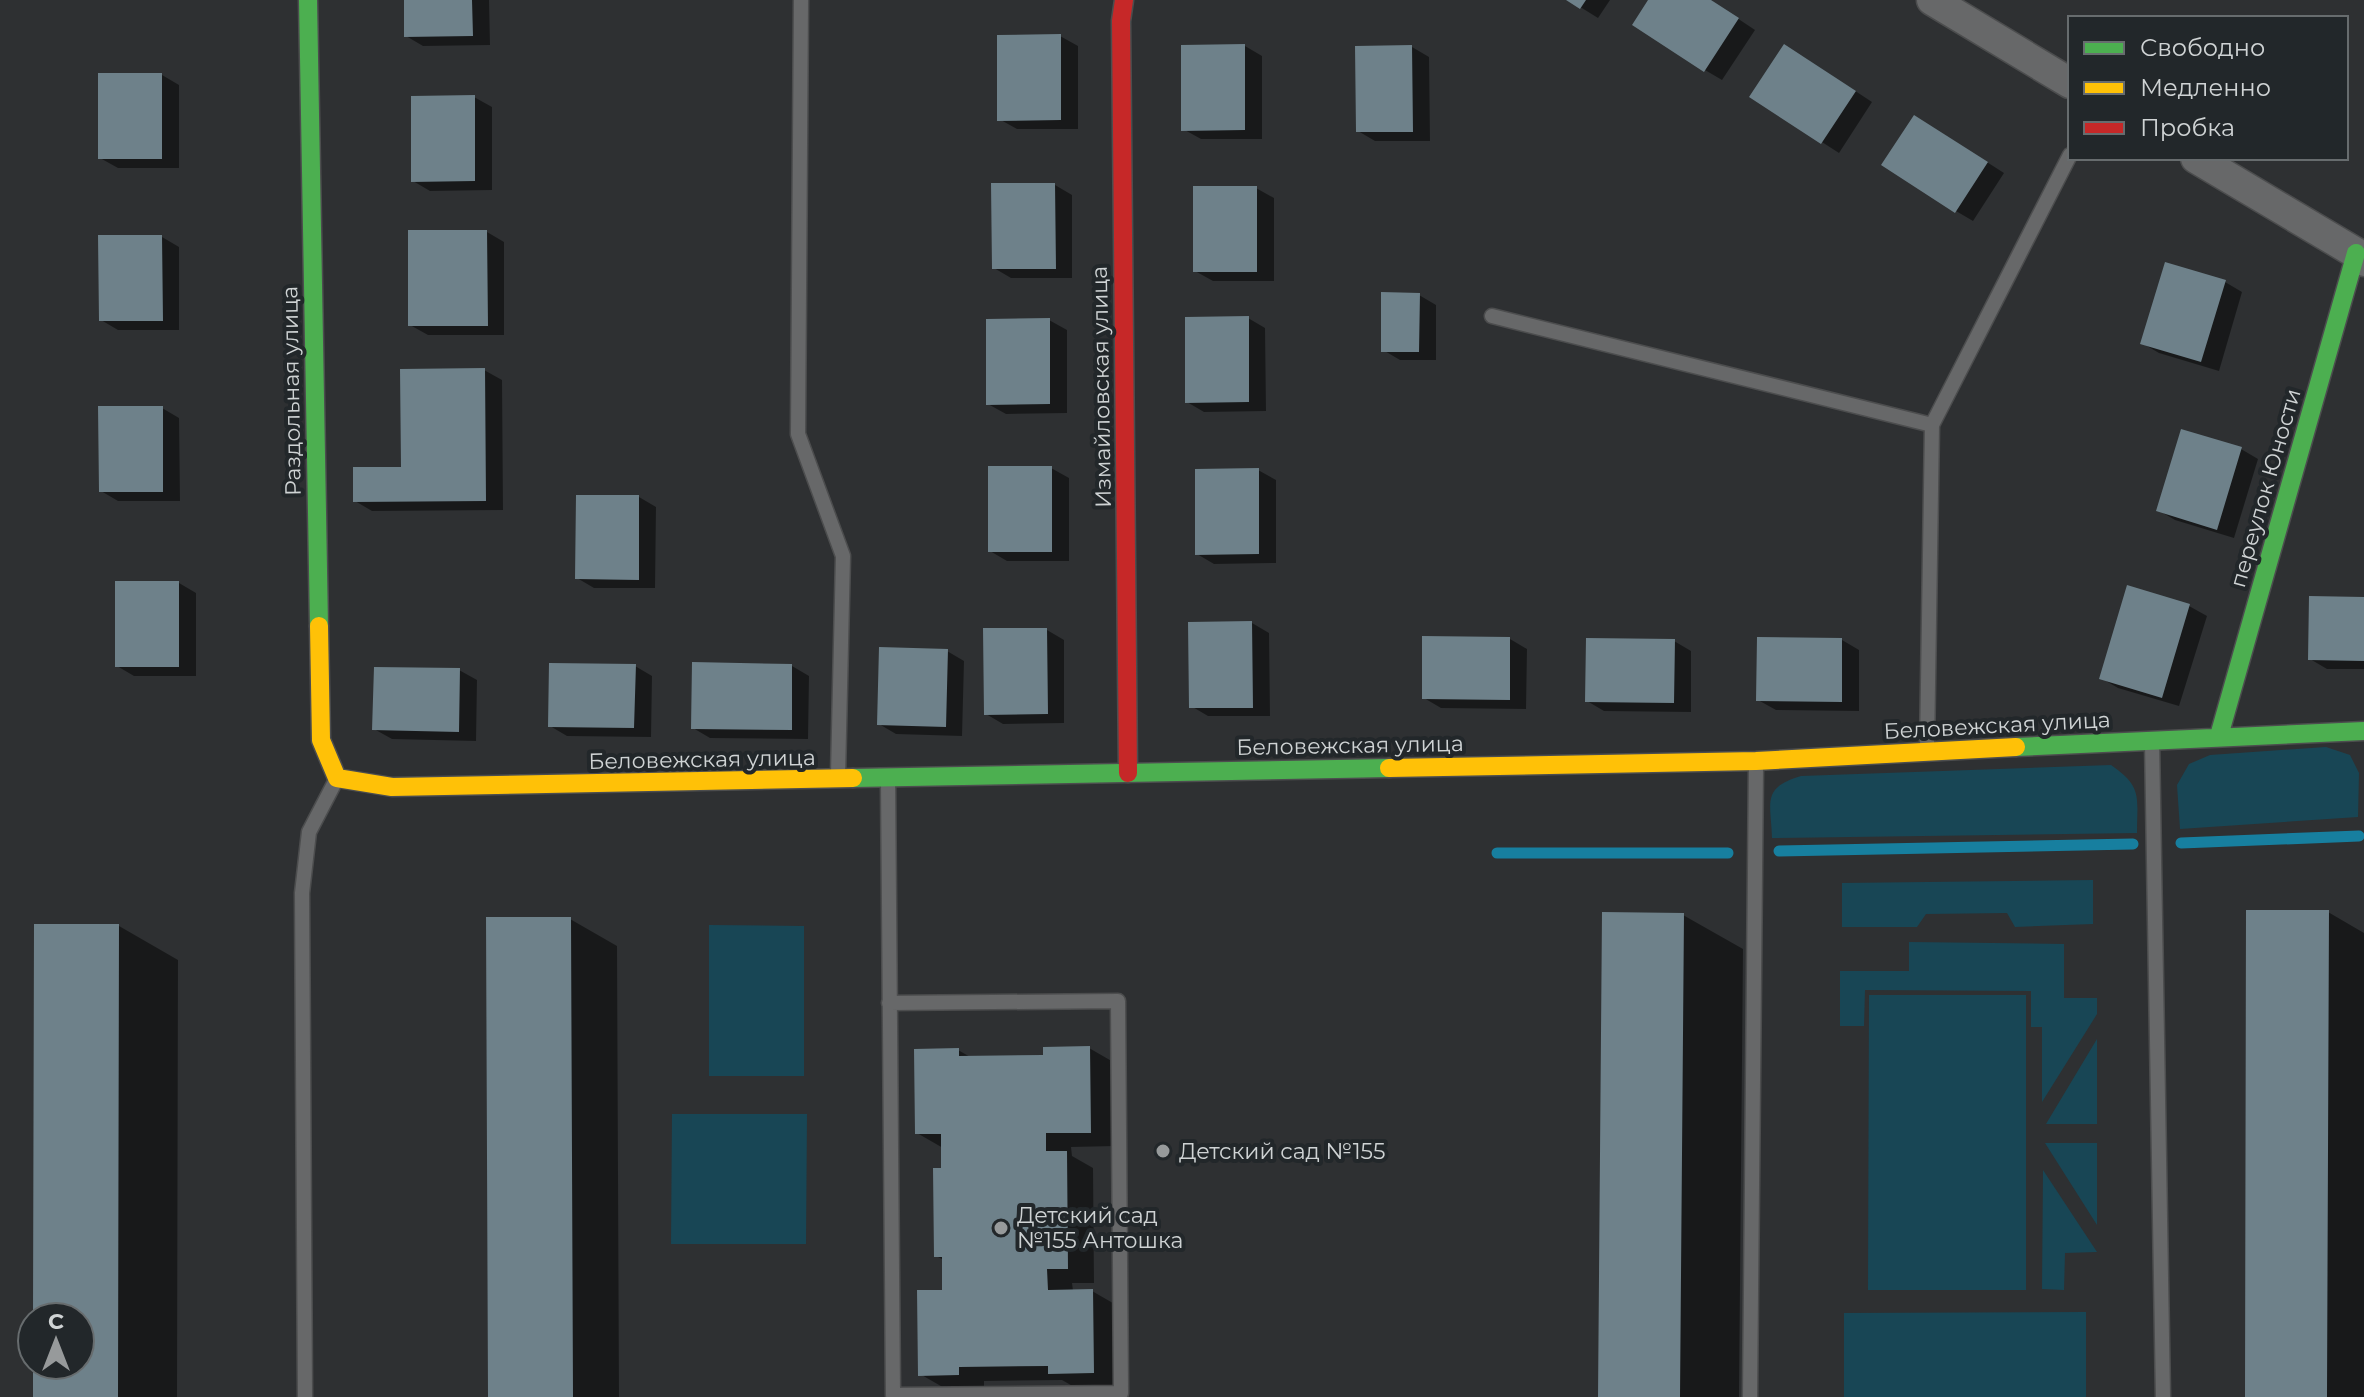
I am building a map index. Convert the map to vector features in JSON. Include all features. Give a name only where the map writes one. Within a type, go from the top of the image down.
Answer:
[{"type":"street","name":"Раздольная улица","points":[[308,0],[321,740],[337,778]]},
{"type":"street","name":"Измайловская улица","points":[[1124,0],[1121,21],[1128,773]]},
{"type":"street","points":[[1932,0],[2068,82]]},
{"type":"street","points":[[2199,160],[2360,257]]},
{"type":"street","name":"переулок Юности","points":[[2219,736],[2360,257]]},
{"type":"street","name":"Беловежская улица","points":[[337,778],[392,787],[1756,761],[2364,731]]},
{"type":"lane","points":[[801,0],[798,434],[843,556],[838,780]]},
{"type":"lane","points":[[1927,753],[1932,425],[2068,159]]},
{"type":"lane","points":[[1492,316],[1932,425]]},
{"type":"lane","points":[[2152,741],[2163,1397]]},
{"type":"lane","points":[[1750,1397],[1756,761]]},
{"type":"lane","points":[[305,1397],[302,893],[309,832],[337,778]]},
{"type":"lane","points":[[888,779],[889,1003],[893,1395],[1121,1393],[1118,1001],[889,1003]]},
{"type":"shaded area","points":[[2326,747],[2350,755],[2359,773],[2358,817],[2180,829],[2177,785],[2189,764],[2210,755]]},
{"type":"shaded area","points":[[2111,765],[2129,780],[2136,794],[2137,833],[1772,838],[1770,806],[1774,791],[1801,776]]},
{"type":"shaded area","points":[[2093,880],[2093,924],[2015,927],[2007,913],[1926,914],[1917,927],[1842,927],[1842,883]]},
{"type":"shaded area","points":[[709,925],[804,926],[804,1076],[709,1076]]},
{"type":"shaded area","points":[[1909,942],[2064,944],[2064,998],[2097,998],[2097,1014],[2042,1102],[2042,1027],[2031,1027],[2031,991],[1865,990],[1864,1026],[1840,1026],[1840,971],[1909,971]]},
{"type":"shaded area","points":[[1869,995],[2026,995],[2026,1290],[1868,1290]]},
{"type":"shaded area","points":[[2097,1039],[2097,1124],[2046,1124]]},
{"type":"shaded area","points":[[672,1114],[807,1114],[806,1244],[671,1244]]},
{"type":"shaded area","points":[[2045,1143],[2097,1143],[2097,1225]]},
{"type":"shaded area","points":[[2043,1170],[2097,1252],[2065,1253],[2064,1290],[2042,1289]]},
{"type":"shaded area","points":[[2086,1312],[2086,1397],[1844,1397],[1844,1313]]},
{"type":"building","points":[[404,0],[472,0],[473,36],[404,37]]},
{"type":"building","points":[[1566,0],[1586,0],[1580,9]]},
{"type":"building","points":[[1648,0],[1711,0],[1739,18],[1704,72],[1632,25]]},
{"type":"building","points":[[1061,34],[1061,120],[997,121],[997,35]]},
{"type":"building","points":[[1245,44],[1245,130],[1181,131],[1181,45]]},
{"type":"building","points":[[1784,44],[1856,91],[1821,144],[1749,97]]},
{"type":"building","points":[[1412,45],[1413,132],[1356,132],[1355,46]]},
{"type":"building","points":[[98,73],[162,73],[162,159],[98,159]]},
{"type":"building","points":[[475,95],[475,181],[411,182],[411,96]]},
{"type":"building","points":[[1914,115],[1988,162],[1955,213],[1881,165]]},
{"type":"building","points":[[991,183],[1055,183],[1056,269],[992,269]]},
{"type":"building","points":[[1193,186],[1257,186],[1257,272],[1193,272]]},
{"type":"building","points":[[408,230],[487,230],[488,326],[408,326]]},
{"type":"building","points":[[98,235],[162,235],[163,321],[99,321]]},
{"type":"building","points":[[2165,262],[2226,280],[2201,362],[2140,344]]},
{"type":"building","points":[[1381,292],[1420,293],[1419,352],[1381,352]]},
{"type":"building","points":[[1249,316],[1249,402],[1185,403],[1185,317]]},
{"type":"building","points":[[1050,318],[1050,404],[986,405],[986,319]]},
{"type":"building","points":[[485,368],[486,501],[353,502],[353,467],[401,467],[400,369]]},
{"type":"building","points":[[98,406],[163,406],[163,492],[99,492]]},
{"type":"building","points":[[2181,429],[2242,447],[2217,530],[2156,511]]},
{"type":"building","points":[[988,466],[1052,466],[1052,552],[988,552]]},
{"type":"building","points":[[1259,468],[1259,554],[1195,555],[1195,469]]},
{"type":"building","points":[[576,495],[639,495],[639,580],[575,579]]},
{"type":"building","points":[[115,581],[179,581],[179,667],[115,667]]},
{"type":"building","points":[[2127,585],[2190,604],[2162,698],[2099,679]]},
{"type":"building","points":[[2309,596],[2364,597],[2364,661],[2308,660]]},
{"type":"building","points":[[1252,621],[1253,708],[1189,708],[1188,622]]},
{"type":"building","points":[[983,628],[1047,628],[1048,714],[984,715]]},
{"type":"building","points":[[1422,636],[1510,637],[1510,700],[1422,699]]},
{"type":"building","points":[[1757,637],[1842,638],[1842,702],[1756,701]]},
{"type":"building","points":[[1586,638],[1675,639],[1674,703],[1585,702]]},
{"type":"building","points":[[879,647],[948,649],[946,727],[877,725]]},
{"type":"building","points":[[692,662],[792,664],[792,730],[691,729]]},
{"type":"building","points":[[549,663],[636,664],[634,728],[548,727]]},
{"type":"building","points":[[374,667],[460,668],[459,732],[372,730]]},
{"type":"building","points":[[2246,910],[2329,910],[2327,1397],[2245,1397]]},
{"type":"building","points":[[1602,912],[1684,913],[1680,1397],[1598,1397]]},
{"type":"building","points":[[486,917],[571,917],[573,1397],[488,1397]]},
{"type":"building","points":[[34,924],[119,924],[118,1397],[33,1397],[33,1381],[96,1381],[96,1301],[33,1301]]},
{"type":"building","name":"Детский сад №155 Антошка","points":[[1090,1046],[1091,1133],[1046,1133],[1046,1151],[1067,1151],[1068,1269],[1047,1269],[1048,1290],[1093,1289],[1094,1373],[1048,1374],[1048,1366],[959,1367],[959,1375],[918,1376],[917,1290],[942,1290],[942,1257],[934,1257],[933,1168],[941,1168],[941,1134],[915,1134],[914,1049],[959,1048],[959,1056],[1043,1055],[1043,1047]]},
{"type":"waterway","points":[[2181,843],[2359,836]]},
{"type":"waterway","points":[[1779,851],[2133,844]]},
{"type":"waterway","points":[[1497,853],[1728,853]]},
{"type":"traffic: fast","points":[[308,0],[319,626]]},
{"type":"traffic: fast","points":[[2219,736],[2356,253]]},
{"type":"traffic: fast","points":[[2016,747],[2364,731]]},
{"type":"traffic: fast","points":[[853,778],[1389,768]]},
{"type":"traffic: slow","points":[[319,626],[321,740],[337,778],[392,787],[853,778]]},
{"type":"traffic: slow","points":[[1389,768],[1756,761],[2016,747]]},
{"type":"traffic: jam","points":[[1124,0],[1121,21],[1128,773]]},
{"type":"place","name":"Детский сад №155","points":[[1163,1151]]},
{"type":"place","name":"Детский сад №155 Антошка","points":[[1001,1228]]}]
